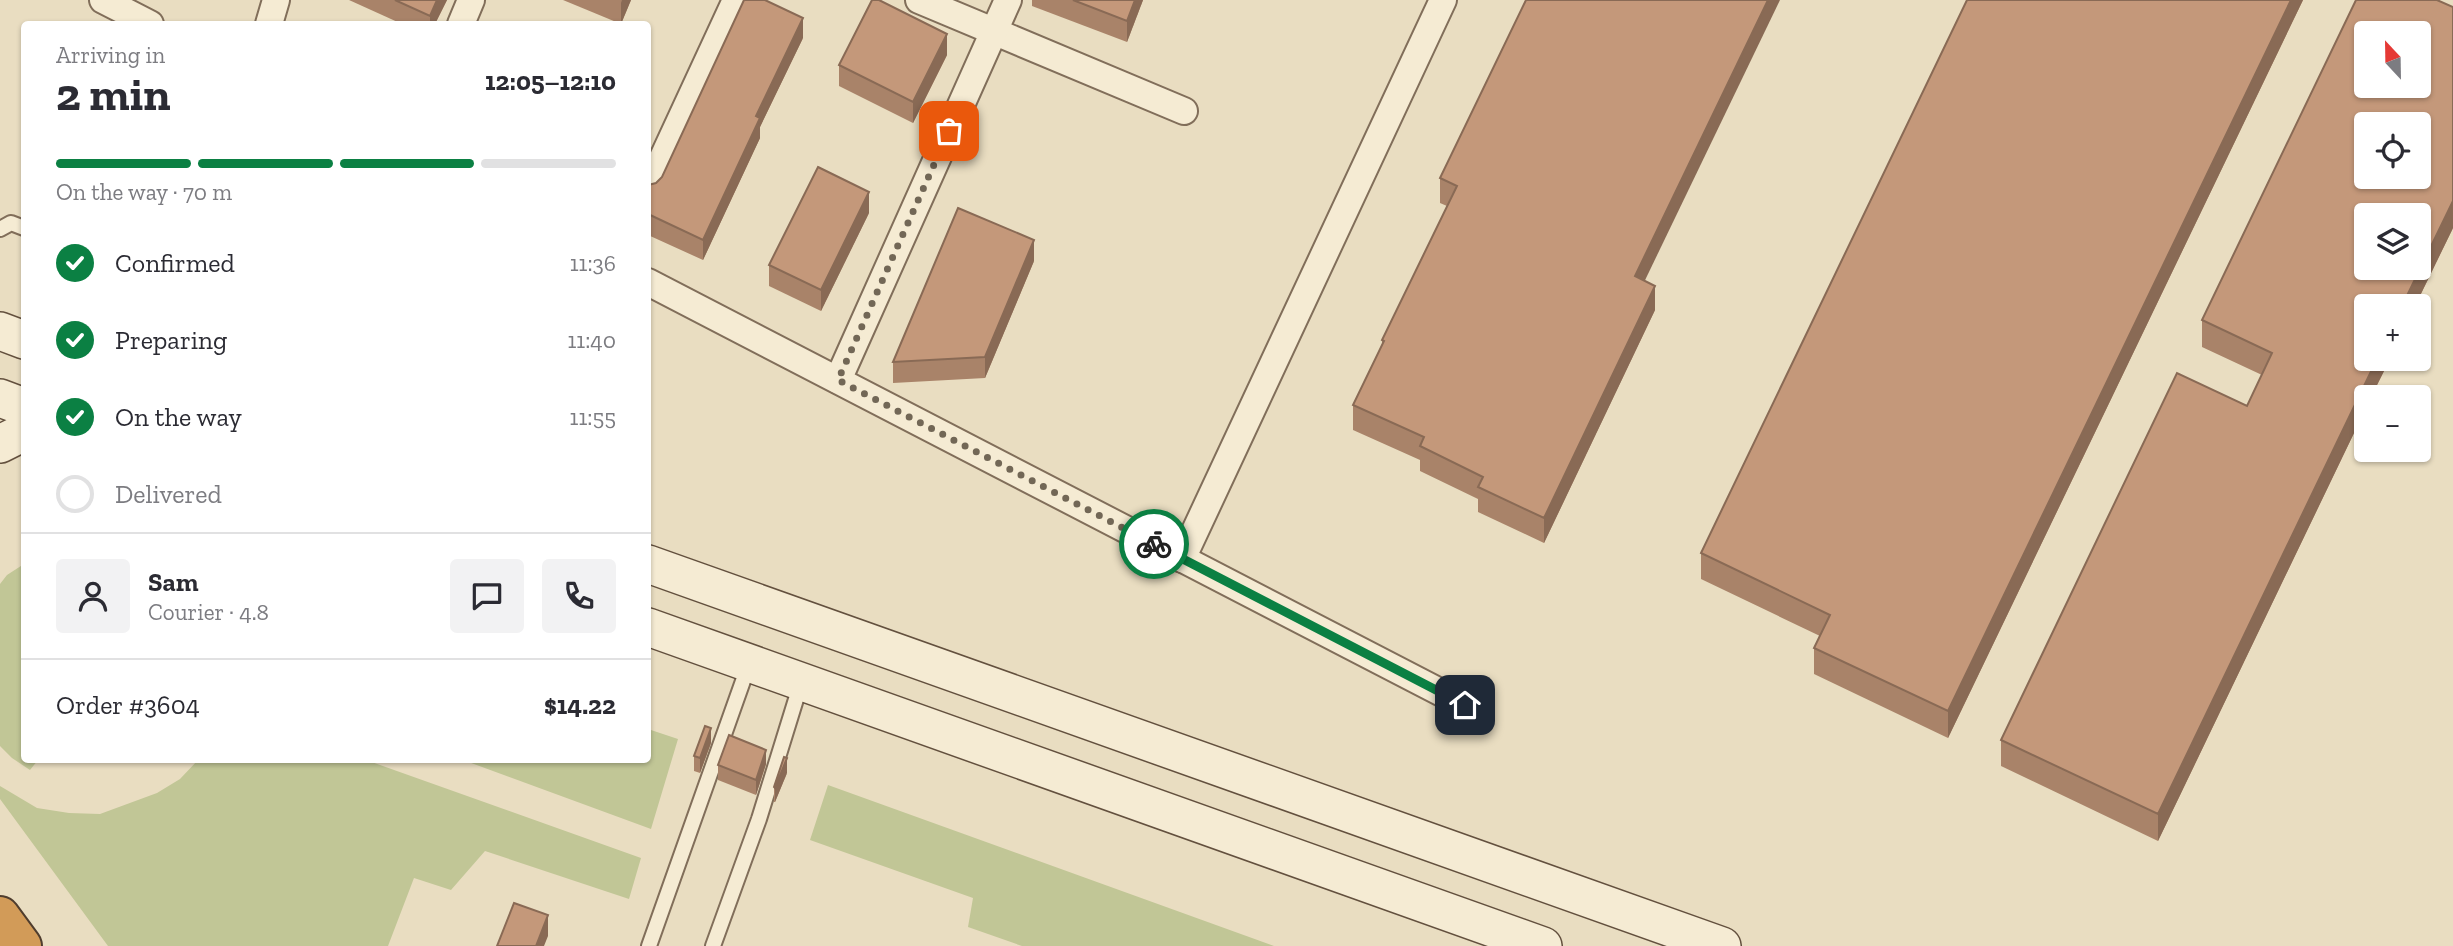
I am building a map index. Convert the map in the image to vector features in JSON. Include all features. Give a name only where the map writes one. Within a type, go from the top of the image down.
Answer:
[{"type":"highway","points":[[0,916],[22,946]]},
{"type":"main road","points":[[0,331],[21,339]]},
{"type":"main road","points":[[0,398],[21,406]]},
{"type":"main road","points":[[0,444],[21,434]]},
{"type":"main road","points":[[651,565],[1722,946]]},
{"type":"main road","points":[[651,628],[1533,944]]},
{"type":"street","points":[[103,0],[144,21]]},
{"type":"street","points":[[270,21],[276,0]]},
{"type":"street","points":[[462,21],[471,0]]},
{"type":"street","points":[[651,184],[736,0]]},
{"type":"street","points":[[919,0],[1184,111]]},
{"type":"street","points":[[838,380],[1008,0]]},
{"type":"street","points":[[1182,559],[1443,0]]},
{"type":"street","points":[[651,284],[1465,705]]},
{"type":"lane","points":[[0,229],[11,223],[21,227]]},
{"type":"lane","points":[[649,946],[749,663]]},
{"type":"lane","points":[[713,946],[759,819],[801,682]]},
{"type":"green space","points":[[21,566],[21,763],[36,763],[30,770],[12,758],[0,746],[0,584],[7,575]]},
{"type":"green space","points":[[651,730],[678,739],[651,829],[471,763],[651,763]]},
{"type":"green space","points":[[195,763],[374,763],[641,858],[629,899],[485,851],[451,890],[414,878],[388,946],[108,946],[0,799],[0,786],[37,808],[100,814],[157,793],[180,779]]},
{"type":"green space","points":[[828,785],[1274,946],[1022,946],[968,927],[973,898],[810,840]]},
{"type":"building","points":[[395,0],[437,0],[430,16]]},
{"type":"building","points":[[744,0],[765,0],[803,18],[756,116],[760,118],[703,240],[651,215],[651,184],[662,177]]},
{"type":"building","points":[[872,0],[879,0],[947,34],[913,102],[839,65]]},
{"type":"building","points":[[1073,0],[1135,0],[1127,21]]},
{"type":"building","points":[[1526,0],[1768,0],[1635,276],[1655,286],[1544,518],[1478,487],[1483,477],[1420,446],[1424,437],[1353,405],[1457,186],[1440,178]]},
{"type":"building","points":[[1967,0],[2291,0],[1948,711],[1814,648],[1830,615],[1701,553]]},
{"type":"building","points":[[2356,0],[2437,0],[2453,7],[2453,201],[2431,246],[2431,203],[2354,203],[2354,280],[2415,280],[2408,294],[2354,294],[2354,371],[2371,371],[2364,385],[2354,385],[2354,407],[2158,814],[2001,740],[2177,373],[2247,406],[2272,353],[2202,320]]},
{"type":"building","points":[[818,167],[869,192],[821,290],[769,265]]},
{"type":"building","points":[[958,208],[1034,240],[985,357],[893,362]]},
{"type":"building","points":[[705,726],[711,728],[700,758],[694,756]]},
{"type":"building","points":[[729,735],[766,750],[756,780],[718,765]]},
{"type":"building","points":[[784,757],[787,758],[775,788],[774,787]]},
{"type":"building","points":[[514,903],[548,915],[536,946],[497,946]]},
{"type":"way so far","points":[[949,131],[838,380],[1154,544]]},
{"type":"route","points":[[1154,544],[1465,705]]}]
